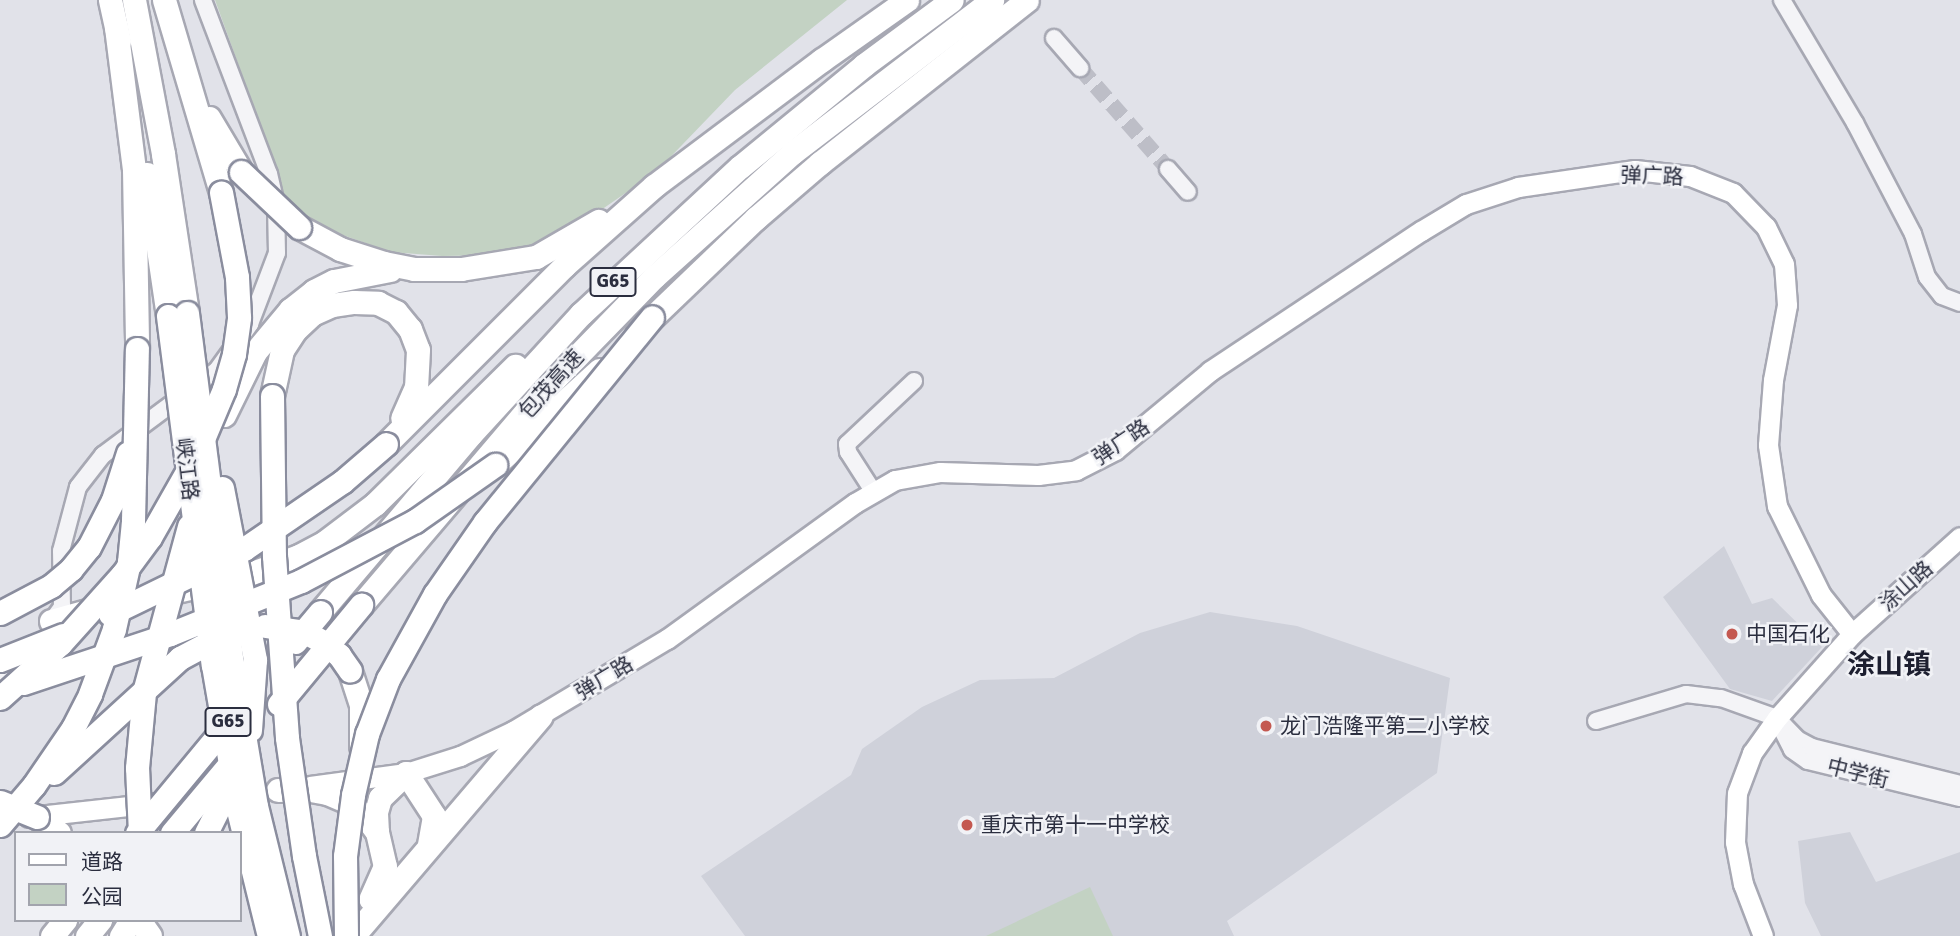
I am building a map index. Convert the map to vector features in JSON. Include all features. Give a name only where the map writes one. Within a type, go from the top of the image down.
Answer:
[{"type":"highway","name":"峡江路","points":[[110,0],[151,198],[185,313],[213,665],[238,810],[269,936]]},
{"type":"highway","name":"峡江路","points":[[134,0],[163,155],[237,698],[256,806],[288,936]]},
{"type":"highway","points":[[0,698],[60,644],[122,575],[174,496],[210,426],[234,354],[239,317],[237,277],[220,192],[164,0]]},
{"type":"highway","points":[[0,660],[141,600],[244,548],[324,496],[386,443],[565,265],[654,186],[821,60],[907,0]]},
{"type":"highway","name":"包茂高速","points":[[141,831],[320,612],[507,394],[580,314],[740,167],[864,65],[952,0]]},
{"type":"highway","name":"包茂高速","points":[[174,831],[544,390],[654,277],[792,153],[992,0]]},
{"type":"highway","points":[[0,689],[170,634],[242,606],[384,539],[455,495],[524,441],[756,218],[875,117],[1027,0]]},
{"type":"highway","points":[[2,816],[73,728],[90,694],[114,629],[129,562],[133,521],[137,349],[135,181],[116,27]]},
{"type":"highway","points":[[182,57],[209,118],[241,172],[299,227],[350,253],[414,269]]},
{"type":"highway","points":[[139,831],[136,768],[144,692],[210,453],[227,407],[254,352],[290,310],[314,291],[334,281],[385,270],[485,267],[536,257],[654,186]]},
{"type":"highway","points":[[320,936],[299,829],[287,738],[274,556],[272,396],[282,350],[295,330],[312,314],[332,305],[378,303],[396,312],[410,329],[418,350],[416,387],[409,406],[386,443]]},
{"type":"highway","points":[[185,313],[215,449],[255,660],[253,717],[247,743],[207,831]]},
{"type":"highway","points":[[51,621],[81,611],[246,575],[299,556],[325,542],[375,504],[492,386],[580,314]]},
{"type":"highway","points":[[359,763],[388,679],[435,594],[527,467],[652,317]]},
{"type":"highway","points":[[0,614],[31,599],[71,569],[103,525],[129,449],[137,349]]},
{"type":"highway","points":[[2,816],[180,658],[216,638],[262,626],[305,632],[324,642],[339,655],[350,671],[361,705],[359,763],[345,856],[346,936]]},
{"type":"highway","points":[[188,831],[274,711]]},
{"type":"highway","points":[[353,936],[541,716]]},
{"type":"highway","points":[[340,936],[367,905],[382,879],[385,866],[377,832],[376,812],[380,798],[406,773],[434,816],[429,844]]},
{"type":"highway","points":[[278,790],[306,789],[346,801],[365,816],[377,832]]},
{"type":"highway","points":[[2,816],[37,817],[56,831]]},
{"type":"highway","points":[[52,936],[63,922]]},
{"type":"highway","points":[[87,936],[98,922]]},
{"type":"main road","name":"弹广路","points":[[2,816],[40,816],[406,773],[477,748],[541,716],[667,639],[873,491],[895,480],[940,472],[1038,475],[1076,470],[1115,450],[1210,371],[1421,231],[1466,205],[1518,187],[1635,170],[1690,176],[1733,193],[1766,227],[1784,264],[1787,305],[1773,380],[1768,445],[1777,506],[1821,595],[1852,634]]},
{"type":"main road","name":"涂山路","points":[[1763,936],[1743,884],[1737,852],[1738,793],[1752,753],[1777,718],[1852,634],[1960,537]]},
{"type":"main road","points":[[0,792],[40,816]]},
{"type":"street","points":[[0,689],[24,652],[62,607],[61,551],[78,487],[103,455],[217,370],[250,324],[276,253],[276,204],[269,174],[203,0]]},
{"type":"street","points":[[1782,0],[1855,123],[1913,234],[1927,277],[1942,296],[1960,303]]},
{"type":"street","points":[[1054,38],[1080,68]]},
{"type":"street","points":[[1168,169],[1188,192]]},
{"type":"street","points":[[873,491],[848,452],[847,444],[914,381]]},
{"type":"street","name":"中学街","points":[[1596,721],[1686,694],[1721,698],[1777,718],[1797,739],[1812,747],[1960,784]]},
{"type":"street","name":"中学街","points":[[1777,718],[1792,750],[1808,761],[1960,798]]},
{"type":"shaded area","points":[[1724,546],[1752,604],[1772,598],[1822,647],[1772,701],[1730,689],[1663,597]]},
{"type":"shaded area","points":[[1210,612],[1297,626],[1450,678],[1437,773],[1227,921],[1234,936],[745,936],[701,876],[851,775],[862,749],[922,707],[980,680],[1054,678],[1140,633]]},
{"type":"shaded area","points":[[1850,832],[1876,882],[1960,852],[1960,936],[1821,936],[1805,903],[1798,841]]},
{"type":"green space","points":[[215,0],[847,0],[735,90],[656,172],[601,210],[549,239],[502,255],[442,256],[391,252],[331,231],[282,202],[265,138]]},
{"type":"green space","points":[[1090,887],[1113,936],[986,936]]},
{"type":"tunnel","points":[[1080,68],[1168,169]]},
{"type":"place","name":"中国石化","points":[[1732,634]]},
{"type":"place","name":"龙门浩隆平第二小学校","points":[[1266,726]]},
{"type":"place","name":"重庆市第十一中学校","points":[[967,825]]},
{"type":"district","name":"涂山镇","points":[[1889,665]]}]
